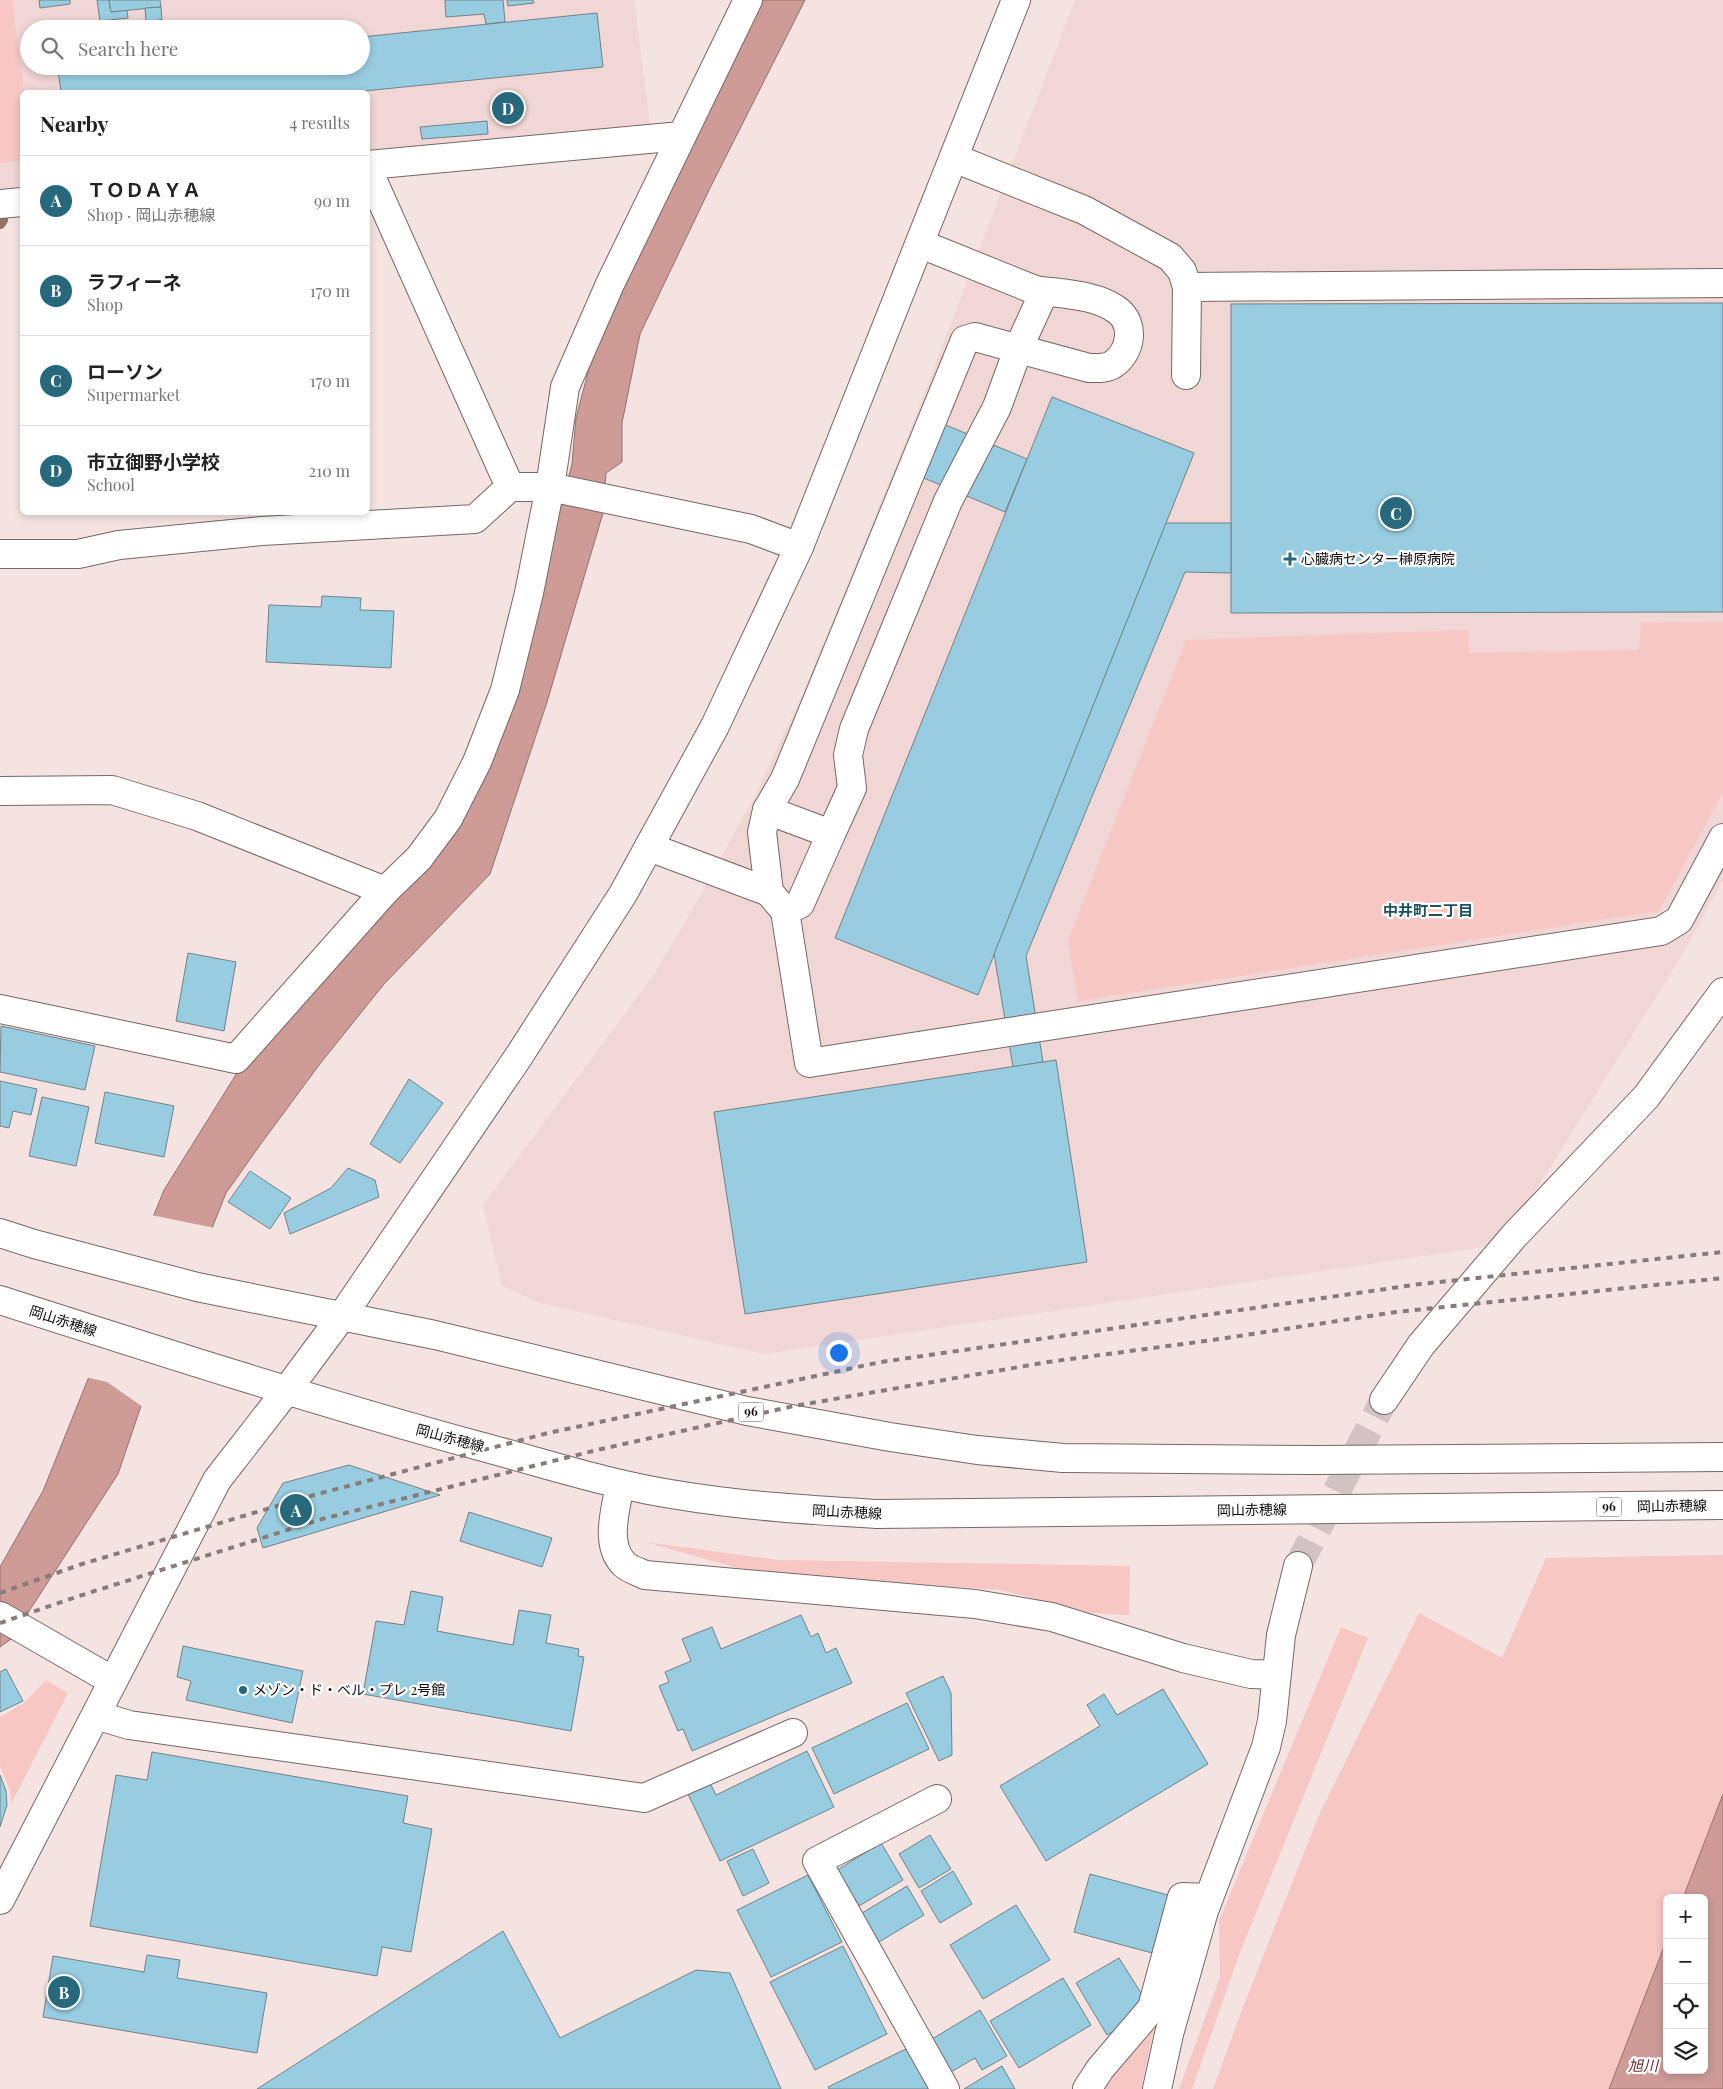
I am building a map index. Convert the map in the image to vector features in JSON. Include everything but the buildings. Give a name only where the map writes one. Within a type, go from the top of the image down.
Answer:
[{"type":"street","points":[[0,1009],[236,1059],[385,891],[419,858],[448,819],[477,762],[505,690],[556,488],[565,387],[610,284],[748,0]]},
{"type":"street","points":[[0,1900],[216,1480],[342,1316],[519,1056],[623,894],[715,726],[799,547],[1016,0]]},
{"type":"street","points":[[370,166],[681,136]]},
{"type":"street","points":[[954,158],[1084,210],[1170,257],[1182,271],[1187,287],[1186,375]]},
{"type":"street","points":[[370,174],[510,487]]},
{"type":"street","points":[[0,204],[20,202]]},
{"type":"street","points":[[920,244],[1035,290],[1106,303],[1117,310],[1126,320],[1130,335],[1122,356],[1106,367],[1100,368],[1089,368],[975,336],[965,340],[789,770],[767,810],[762,832],[809,1063],[1661,931],[1679,920],[1723,838]]},
{"type":"street","points":[[1187,287],[1723,282]]},
{"type":"street","points":[[649,847],[777,901],[800,904],[852,788],[848,755],[854,729],[948,501],[997,407],[1019,347],[1040,301],[1035,290]]},
{"type":"street","points":[[0,554],[78,554],[119,545],[262,531],[474,519],[510,487],[556,488],[751,529],[799,547]]},
{"type":"street","points":[[0,791],[112,790],[197,816],[385,891]]},
{"type":"street","points":[[767,810],[831,834]]},
{"type":"street","points":[[1384,1400],[1421,1345],[1514,1236],[1646,1097],[1723,992]]},
{"type":"street","name":"96","points":[[0,1232],[34,1244],[197,1287],[435,1335],[747,1411],[890,1437],[977,1450],[1063,1458],[1520,1460],[1723,1456]]},
{"type":"street","name":"岡山赤穂線","points":[[0,1300],[404,1425],[620,1484],[675,1495],[733,1503],[803,1510],[876,1514],[1723,1505]]},
{"type":"street","points":[[620,1484],[614,1523],[613,1546],[624,1565],[646,1574],[975,1604],[1052,1616],[1183,1658],[1251,1674],[1276,1675]]},
{"type":"street","points":[[1157,2089],[1169,2034],[1208,1898],[1266,1747],[1272,1721],[1280,1635],[1298,1566]]},
{"type":"street","points":[[0,1616],[114,1681]]},
{"type":"street","points":[[96,1715],[129,1725],[644,1798],[793,1733]]},
{"type":"street","points":[[937,1799],[818,1861],[945,2089]]},
{"type":"street","points":[[1087,2089],[1100,2069],[1152,2008],[1182,1897],[1208,1898]]},
{"type":"shaded area","points":[[0,0],[634,0],[650,124],[370,154],[370,90],[20,90],[20,190],[0,192]]},
{"type":"shaded area","points":[[0,0],[12,0],[20,75],[22,75],[24,90],[20,90],[20,160],[0,163]]},
{"type":"shaded area","name":"心臓病センター榊原病院","points":[[1075,0],[1723,0],[1723,880],[1681,957],[1534,1193],[1484,1247],[764,1354],[540,1303],[502,1286],[483,1205],[655,973],[699,898],[755,795],[803,693],[912,425]]},
{"type":"shaded area","points":[[1723,622],[1723,792],[1659,911],[1078,1001],[1068,940],[1186,640],[1468,630],[1469,653],[1639,650],[1641,623]]},
{"type":"shaded area","points":[[645,1542],[779,1560],[1130,1566],[1129,1615],[1092,1613],[1000,1590],[779,1574],[738,1568]]},
{"type":"shaded area","points":[[1723,1555],[1723,1794],[1685,1894],[1663,1894],[1663,1949],[1609,2089],[1213,2089],[1243,2007],[1319,1815],[1419,1613],[1502,1658],[1546,1558]]},
{"type":"shaded area","points":[[1341,1627],[1368,1638],[1240,1952],[1192,2089],[1179,2089],[1220,1977],[1219,1921]]},
{"type":"shaded area","points":[[46,1680],[68,1693],[11,1804],[10,1791],[0,1766],[0,1717],[24,1703]]},
{"type":"shaded area","points":[[1156,2018],[1141,2089],[1103,2089]]},
{"type":"water","points":[[759,0],[805,0],[711,186],[640,334],[622,423],[622,462],[606,473],[603,513],[547,702],[490,874],[384,984],[319,1065],[226,1193],[141,1406],[118,1474],[11,1639],[0,1647],[0,1567],[43,1491],[164,1190],[237,1073],[348,947],[425,866],[556,525],[572,464],[576,418],[591,361],[695,130]]},
{"type":"water","name":"旭川","points":[[1723,1794],[1723,2089],[1609,2089],[1663,1949],[1663,2074],[1708,2074],[1708,1894],[1685,1894]]},
{"type":"pier","points":[[151,1215],[215,1228],[143,1407],[107,1382],[85,1377]]},
{"type":"tunnel","points":[[1298,1566],[1384,1400]]},
{"type":"railway","points":[[0,1593],[82,1564],[314,1495],[548,1433],[881,1362],[1420,1284],[1723,1252]]},
{"type":"railway","points":[[0,1623],[322,1519],[597,1450],[794,1406],[1048,1362],[1213,1340],[1396,1312],[1723,1278]]},
{"type":"place","name":"市立御野小学校","points":[[508,108]]},
{"type":"place","name":"ローソン","points":[[1396,513]]},
{"type":"place","name":"心臓病センター榊原病院","points":[[1290,559]]},
{"type":"place","name":"ＴＯＤＡＹＡ","points":[[296,1510]]},
{"type":"place","name":"メゾン・ド・ベル・プレ 2号館","points":[[243,1690]]},
{"type":"place","name":"ラフィーネ","points":[[64,1992]]},
{"type":"district","name":"中井町二丁目","points":[[1428,911]]}]
